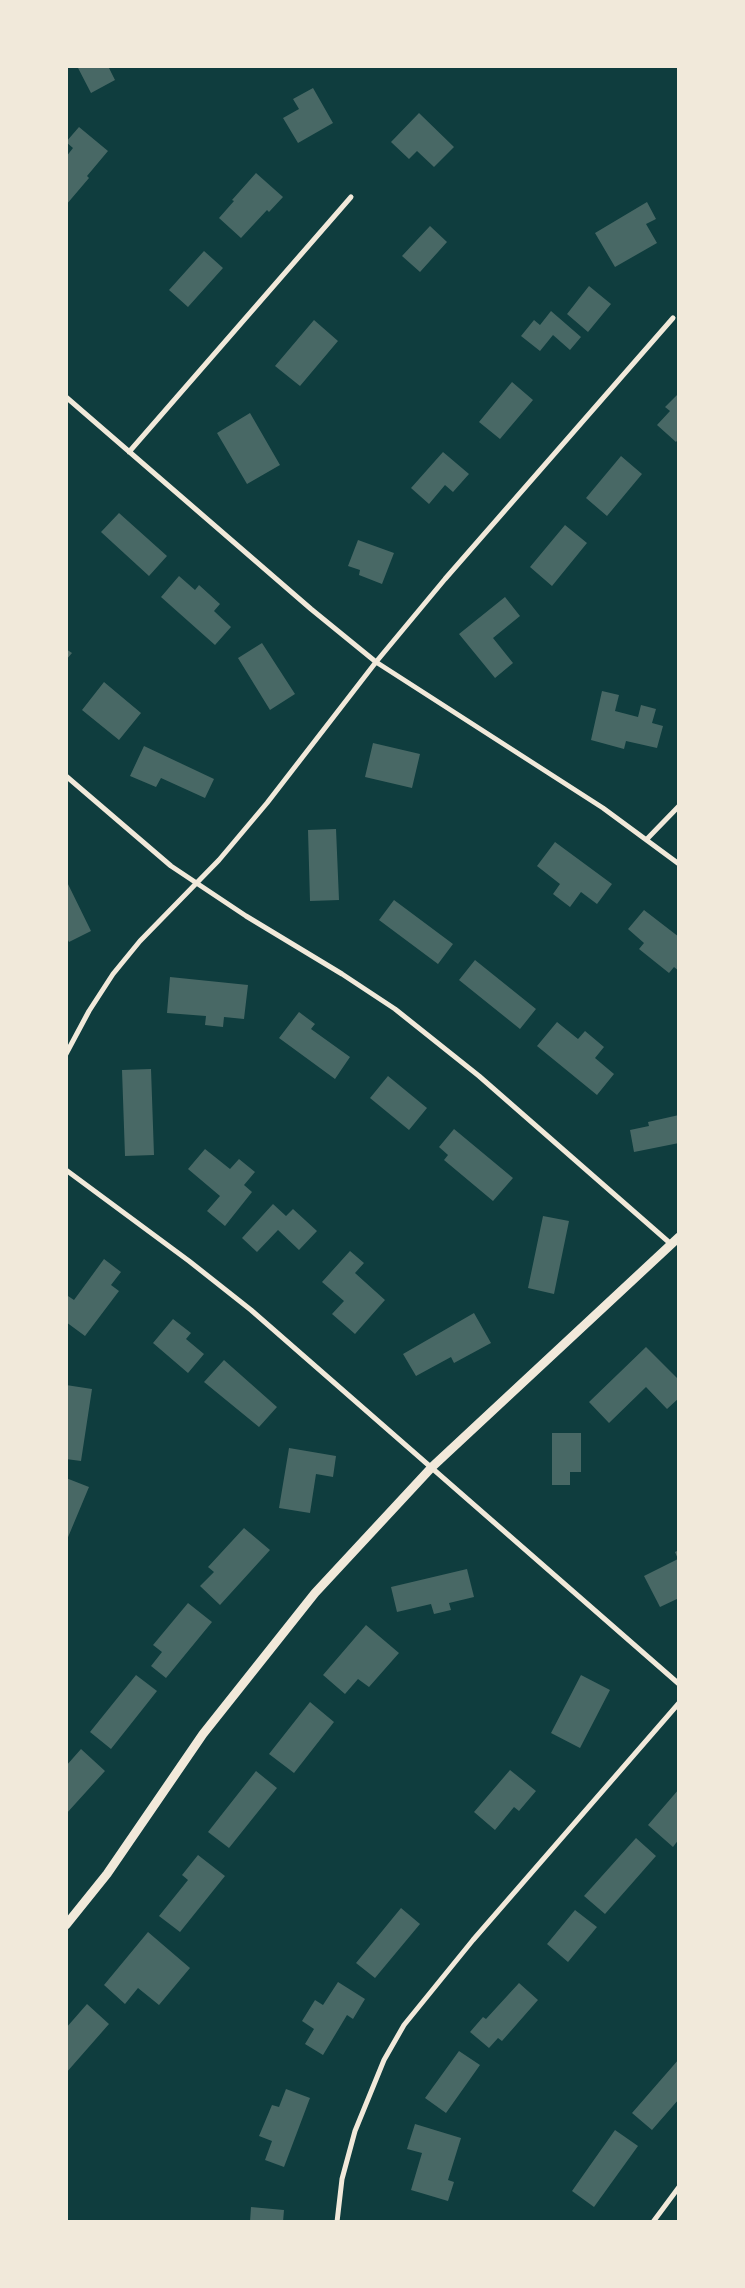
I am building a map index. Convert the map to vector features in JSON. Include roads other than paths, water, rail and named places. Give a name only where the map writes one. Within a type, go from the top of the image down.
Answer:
[{"type":"street","points":[[129,452],[351,197]]},
{"type":"street","points":[[66,1054],[89,1011],[113,974],[140,941],[219,860],[267,803],[376,662],[445,579],[673,318]]},
{"type":"street","points":[[66,397],[376,662],[603,808],[679,864]]},
{"type":"street","points":[[66,776],[170,866],[395,1009],[479,1076],[671,1244]]},
{"type":"street","points":[[647,839],[679,806]]},
{"type":"street","points":[[66,1170],[189,1261],[250,1310],[679,1684]]},
{"type":"street","points":[[66,1925],[107,1874],[203,1734],[315,1593],[432,1467],[679,1237]]},
{"type":"street","points":[[337,2222],[342,2179],[355,2130],[384,2060],[404,2025],[473,1940],[679,1703]]},
{"type":"street","points":[[653,2222],[679,2187]]}]
